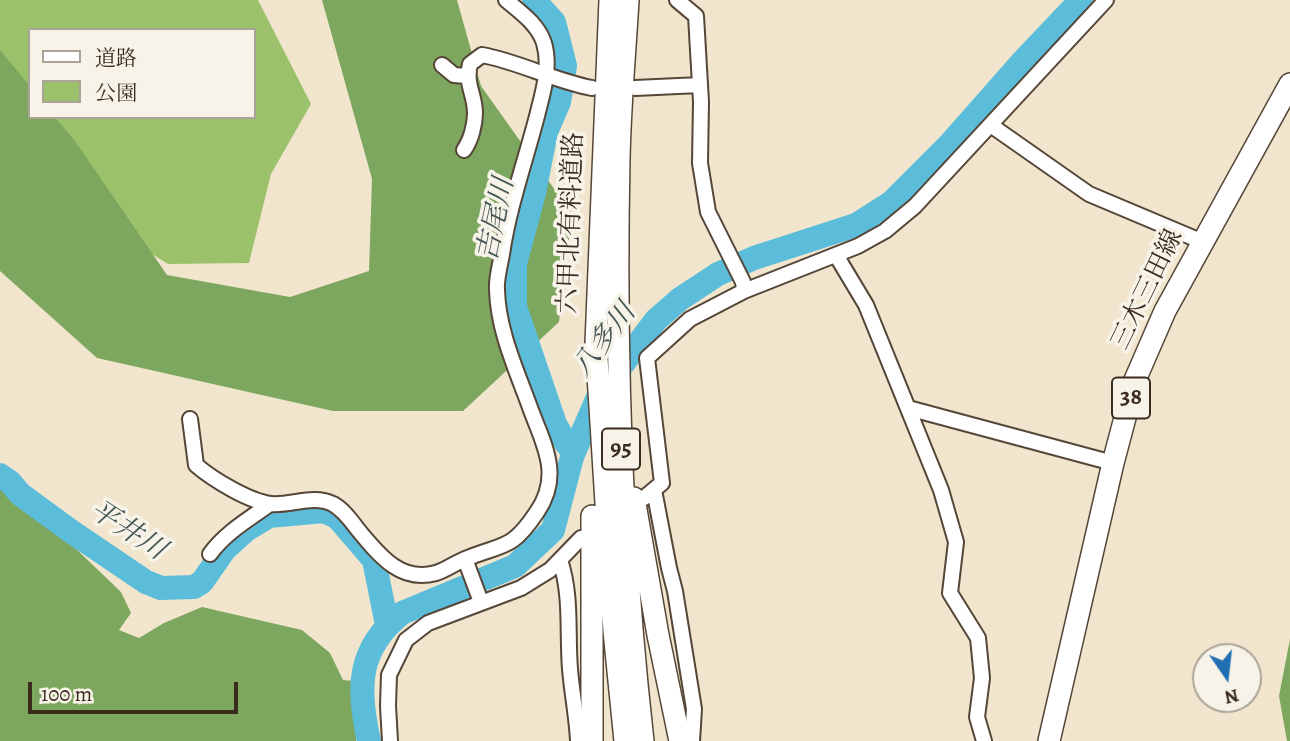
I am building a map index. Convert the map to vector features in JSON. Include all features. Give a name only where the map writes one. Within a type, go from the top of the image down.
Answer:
[{"type":"main road","name":"六甲北有料道路","points":[[610,0],[596,343],[614,631],[625,741]]},
{"type":"main road","name":"六甲北有料道路","points":[[628,0],[619,157],[618,343],[624,542],[643,741]]},
{"type":"main road","name":"三木三田線","points":[[1049,741],[1113,463],[1135,380],[1165,311],[1290,84]]},
{"type":"main road","points":[[618,343],[641,544],[680,741]]},
{"type":"main road","points":[[592,741],[594,536],[591,495],[600,415]]},
{"type":"street","points":[[190,419],[196,465],[241,494],[270,504],[315,500],[333,504],[399,571],[420,576],[439,572],[512,543],[539,509],[548,490],[550,468],[544,437],[529,405],[507,344],[496,289],[508,218],[550,76],[543,41],[529,19],[506,0]]},
{"type":"street","points":[[677,0],[696,16],[700,85],[700,163],[708,212],[743,286]]},
{"type":"street","points":[[692,741],[694,709],[676,591],[649,494],[662,484],[647,358],[690,319],[743,286],[836,255],[885,230],[915,206],[992,126],[1106,0]]},
{"type":"street","points":[[464,150],[470,142],[475,113],[467,76],[470,64],[482,55],[592,88]]},
{"type":"street","points":[[442,65],[454,75],[467,76]]},
{"type":"street","points":[[635,88],[700,85]]},
{"type":"street","points":[[992,126],[1089,194],[1203,242]]},
{"type":"street","points":[[836,255],[866,305],[940,490],[956,542],[950,593],[978,638],[982,678],[977,717],[984,741]]},
{"type":"street","points":[[908,408],[1113,463]]},
{"type":"street","points":[[211,554],[216,546],[239,526],[270,504]]},
{"type":"street","points":[[390,741],[389,675],[406,640],[428,623],[480,600],[521,588],[550,570],[581,538]]},
{"type":"street","points":[[560,560],[567,582],[570,670],[578,741]]},
{"type":"street","points":[[465,561],[480,600]]},
{"type":"green space","points":[[0,0],[258,0],[311,104],[271,174],[249,263],[168,264],[0,160]]},
{"type":"green space","points":[[322,0],[457,0],[481,86],[572,214],[559,322],[463,411],[333,411],[97,358],[0,271],[0,50],[28,84],[28,119],[57,119],[75,141],[167,275],[290,297],[369,271],[372,179]]},
{"type":"green space","points":[[0,484],[71,544],[121,592],[131,613],[119,630],[139,638],[164,623],[202,607],[302,630],[330,653],[343,680],[364,682],[356,741],[0,741]]},
{"type":"green space","points":[[1290,639],[1290,741],[1287,741],[1279,696]]},
{"type":"waterway","name":"吉尾川","points":[[534,0],[554,22],[565,66],[559,102],[546,132],[534,193],[515,264],[515,307],[555,424],[574,452]]},
{"type":"waterway","name":"八多川","points":[[369,741],[362,687],[364,671],[376,641],[402,613],[515,566],[553,530],[572,457],[598,397],[656,320],[680,299],[718,274],[754,258],[856,225],[892,202],[949,145],[1081,0]]},
{"type":"waterway","name":"平井川","points":[[0,475],[20,494],[72,532],[146,582],[161,588],[194,587],[202,582],[225,549],[246,530],[269,516],[324,511],[337,517],[374,560],[387,625]]}]
